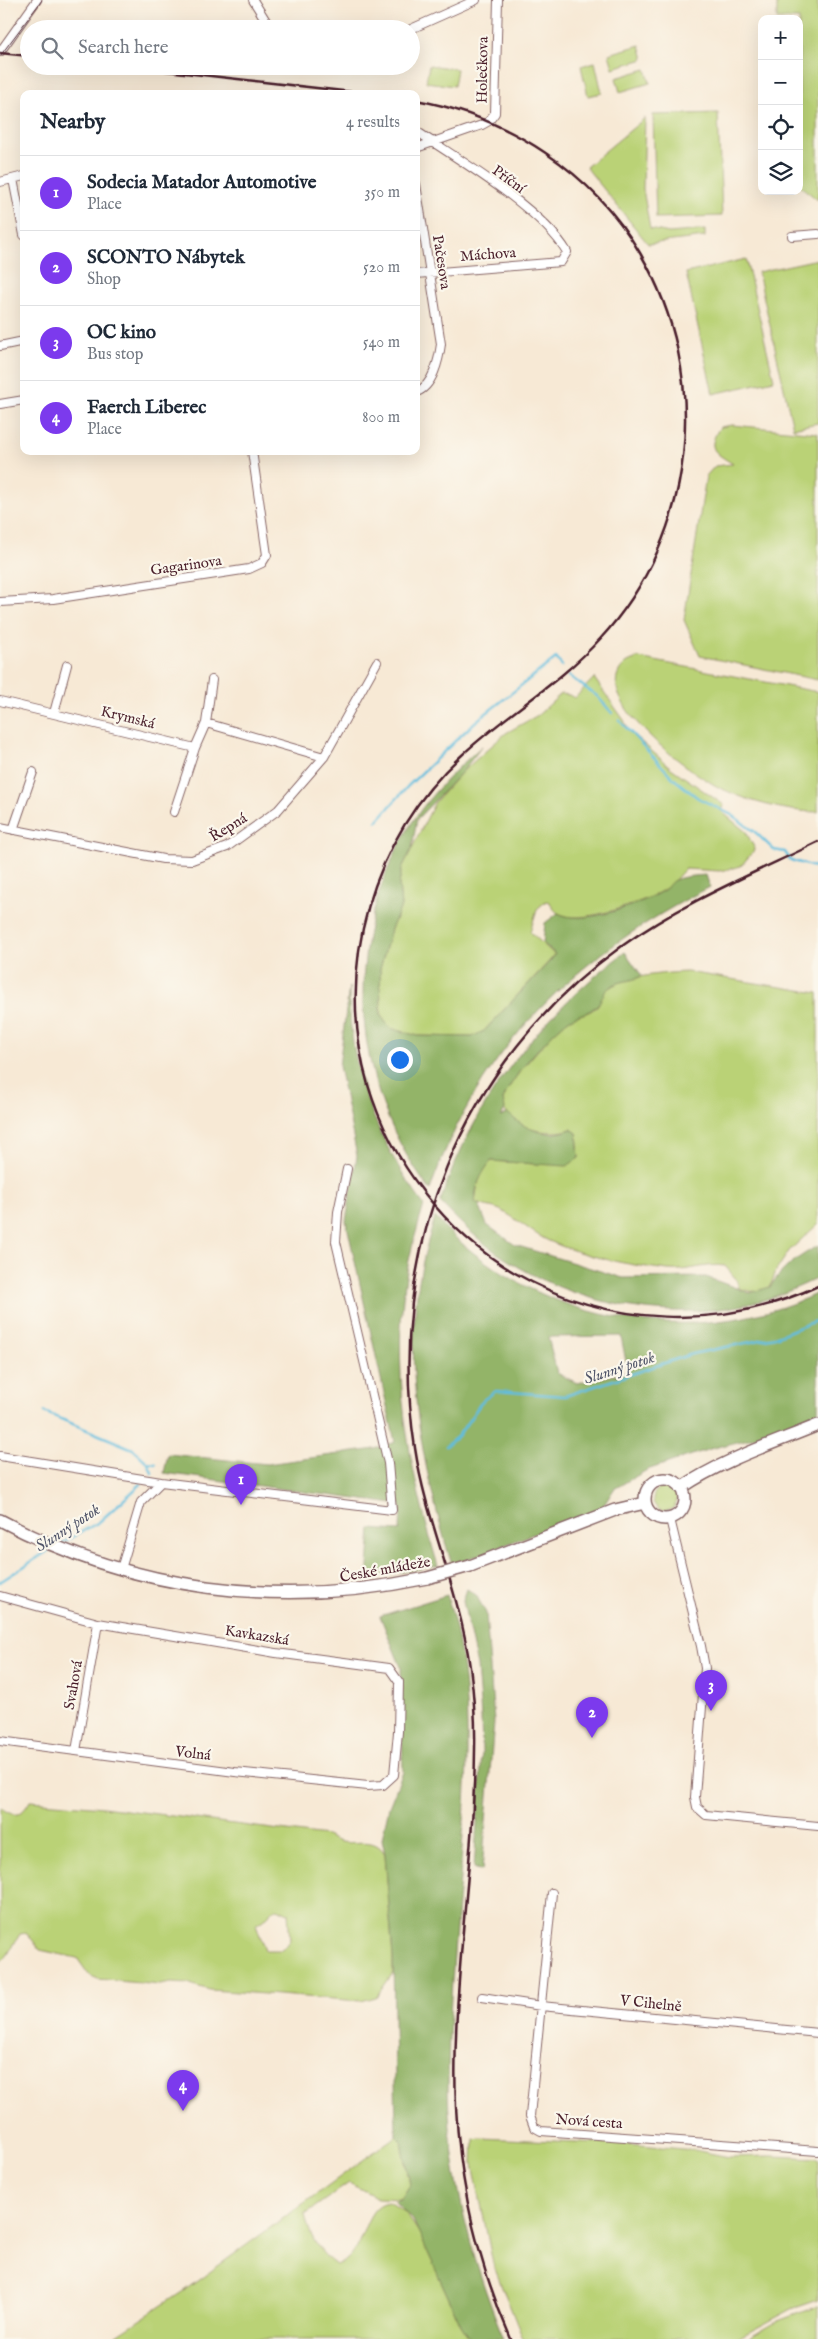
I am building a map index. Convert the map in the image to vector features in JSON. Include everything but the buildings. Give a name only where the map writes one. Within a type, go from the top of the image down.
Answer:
[{"type":"street","points":[[23,20],[37,0]]},
{"type":"street","points":[[420,24],[460,2],[476,0]]},
{"type":"street","name":"Holečkova","points":[[420,146],[482,125],[489,121],[496,113],[498,0]]},
{"type":"street","points":[[255,1],[266,20]]},
{"type":"street","points":[[0,52],[20,24]]},
{"type":"street","name":"Příční","points":[[420,134],[521,205],[560,240],[567,252],[561,262]]},
{"type":"street","points":[[0,182],[20,177]]},
{"type":"street","points":[[13,179],[20,215]]},
{"type":"street","name":"Pačesova","points":[[420,209],[441,344],[437,368],[420,390]]},
{"type":"street","points":[[792,236],[818,234]]},
{"type":"street","name":"Máchova","points":[[420,273],[561,262]]},
{"type":"street","points":[[0,346],[20,342]]},
{"type":"street","points":[[0,404],[20,401]]},
{"type":"street","name":"Gagarinova","points":[[0,602],[53,599],[249,569],[262,563],[267,555],[253,455]]},
{"type":"street","name":"Řepná","points":[[0,827],[163,858],[192,860],[227,847],[278,810],[324,757],[376,662]]},
{"type":"street","points":[[54,713],[67,665]]},
{"type":"street","points":[[174,812],[195,748],[206,723],[212,680]]},
{"type":"street","name":"Krymská","points":[[0,701],[195,748]]},
{"type":"street","points":[[206,723],[324,757]]},
{"type":"street","points":[[13,830],[33,772]]},
{"type":"street","points":[[0,1456],[161,1482],[392,1510],[388,1463],[336,1242],[338,1212],[347,1169]]},
{"type":"street","points":[[681,1488],[716,1467],[818,1425]]},
{"type":"street","points":[[670,1480],[681,1488],[685,1498],[683,1508],[677,1515],[670,1519],[654,1516],[648,1511],[645,1503],[647,1490],[657,1481],[670,1480]]},
{"type":"street","points":[[121,1569],[141,1502],[161,1482]]},
{"type":"street","name":"České mládeže","points":[[0,1520],[68,1552],[121,1569],[200,1587],[270,1593],[328,1593],[376,1589],[470,1566],[615,1510],[645,1503]]},
{"type":"street","points":[[670,1519],[705,1668],[695,1797],[697,1807],[706,1815],[818,1826]]},
{"type":"street","name":"Kavkazská","points":[[0,1596],[98,1623],[276,1653],[389,1668],[399,1682],[398,1732],[394,1775],[384,1785]]},
{"type":"street","name":"Svahová","points":[[76,1751],[98,1623]]},
{"type":"street","name":"Volná","points":[[0,1741],[235,1772],[368,1786],[384,1785]]},
{"type":"street","name":"Nová cesta","points":[[552,1893],[530,2116],[534,2127],[541,2131],[818,2151]]},
{"type":"street","name":"V Cihelně","points":[[482,1997],[541,2006],[818,2033]]},
{"type":"green space","points":[[777,0],[818,0],[818,200],[803,188],[803,15],[777,15]]},
{"type":"green space","points":[[640,45],[644,59],[613,68],[609,54]]},
{"type":"green space","points":[[595,62],[602,93],[588,96],[581,66]]},
{"type":"green space","points":[[429,65],[457,69],[454,86],[426,82]]},
{"type":"green space","points":[[646,69],[650,83],[620,92],[616,78]]},
{"type":"green space","points":[[718,113],[722,216],[656,218],[653,115]]},
{"type":"green space","points":[[645,118],[643,189],[650,229],[669,233],[705,230],[705,237],[648,244],[586,167]]},
{"type":"green space","points":[[746,259],[774,380],[713,394],[686,273]]},
{"type":"green space","points":[[818,259],[818,423],[793,428],[758,272]]},
{"type":"green space","points":[[732,425],[818,433],[818,680],[700,656],[684,620],[706,476],[715,466],[733,464],[717,453],[714,449],[713,440],[720,427]]},
{"type":"green space","points":[[639,658],[818,692],[818,812],[781,808],[733,794],[708,781],[669,753],[631,715],[619,696],[617,679],[625,664]]},
{"type":"green space","points":[[594,678],[624,720],[628,730],[671,768],[724,805],[722,812],[746,832],[755,849],[741,866],[720,871],[685,869],[669,886],[658,893],[631,905],[600,914],[572,917],[563,915],[552,907],[550,902],[546,901],[537,909],[530,932],[555,955],[484,1031],[472,1037],[418,1036],[390,1028],[381,1016],[380,969],[391,929],[401,907],[399,884],[402,868],[435,802],[462,772],[506,733],[538,715],[561,694],[575,698]]},
{"type":"green space","points":[[482,746],[462,772],[417,819],[412,848],[402,868],[399,884],[401,907],[391,929],[380,969],[381,1016],[390,1028],[418,1036],[472,1037],[484,1031],[551,960],[555,954],[543,943],[545,923],[558,913],[569,917],[581,917],[611,912],[654,896],[674,881],[686,877],[706,875],[710,887],[662,913],[617,943],[576,975],[539,1010],[505,1049],[476,1092],[451,1139],[430,1190],[404,1150],[384,1107],[370,1062],[364,1016],[364,969],[371,923],[384,878],[405,834],[421,809],[440,787]]},
{"type":"green space","points":[[625,952],[642,976],[613,985],[593,1009],[573,1017],[548,1038],[514,1079],[503,1100],[505,1109],[501,1117],[508,1113],[529,1128],[546,1133],[563,1132],[571,1129],[577,1133],[579,1158],[567,1166],[491,1161],[479,1180],[475,1196],[475,1202],[479,1205],[487,1225],[515,1245],[623,1278],[706,1277],[750,1293],[770,1287],[779,1274],[804,1254],[818,1246],[818,1278],[770,1298],[739,1306],[679,1311],[618,1305],[559,1287],[506,1259],[463,1225],[440,1202],[472,1128],[491,1094],[513,1063],[537,1033],[564,1005]]},
{"type":"green space","points":[[687,972],[818,993],[818,1224],[789,1251],[776,1271],[770,1287],[758,1291],[747,1291],[739,1288],[736,1279],[725,1266],[668,1270],[623,1263],[577,1252],[542,1238],[500,1210],[475,1202],[479,1176],[491,1161],[535,1164],[579,1158],[577,1133],[571,1129],[552,1132],[530,1128],[519,1124],[505,1111],[503,1101],[511,1083],[551,1036],[567,1021],[594,1009],[603,994],[617,983],[645,976]]},
{"type":"green space","points":[[349,987],[350,1017],[354,1046],[368,1102],[392,1155],[424,1205],[409,1260],[403,1299],[400,1338],[401,1376],[410,1452],[427,1528],[438,1566],[367,1578],[371,1529],[400,1531],[401,1505],[164,1473],[168,1454],[267,1464],[375,1449],[395,1442],[346,1221],[357,1156],[339,1066]]},
{"type":"green space","points":[[435,1217],[473,1253],[517,1282],[564,1303],[614,1317],[666,1323],[718,1321],[769,1311],[818,1293],[818,1415],[768,1434],[710,1449],[647,1470],[614,1489],[602,1508],[452,1565],[441,1528],[424,1453],[414,1376],[416,1299],[424,1255]],"holes":[[[621,1336],[628,1372],[577,1383],[557,1373],[548,1337]]]},
{"type":"green space","points":[[665,1487],[674,1490],[677,1499],[674,1508],[665,1511],[656,1508],[653,1499],[656,1490]]},
{"type":"green space","points":[[467,1589],[476,1595],[486,1613],[494,1722],[482,1871],[474,1868],[482,1752],[477,1666],[463,1601]]},
{"type":"green space","points":[[447,1595],[461,1655],[467,1714],[467,1773],[450,2014],[448,2074],[451,2142],[462,2209],[480,2275],[504,2339],[470,2339],[461,2325],[413,2220],[394,2201],[401,2199],[410,2185],[402,2142],[396,2136],[393,1957],[385,1854],[382,1839],[389,1807],[403,1772],[401,1667],[380,1616]]},
{"type":"green space","points":[[30,1801],[103,1807],[326,1836],[341,1842],[366,1842],[376,1845],[385,1854],[393,1973],[376,1997],[361,2001],[210,1990],[189,1984],[171,1983],[160,1985],[98,1979],[89,1975],[77,1958],[40,1950],[27,1933],[20,1934],[5,1959],[0,1962],[0,1807],[9,1813],[17,1814]],"holes":[[[278,1908],[288,1913],[290,1940],[282,1950],[265,1950],[256,1924],[267,1918],[272,1910]]]},
{"type":"green space","points":[[396,2136],[402,2142],[410,2185],[401,2199],[378,2198],[349,2183],[305,2214],[309,2229],[320,2249],[336,2265],[346,2260],[353,2252],[373,2212],[380,2205],[389,2202],[405,2212],[420,2234],[461,2325],[470,2339],[111,2339],[185,2290]]},
{"type":"green space","points":[[474,2139],[629,2144],[694,2150],[729,2157],[818,2158],[818,2300],[792,2309],[736,2339],[523,2339],[493,2264],[473,2164]]},
{"type":"green space","points":[[818,2306],[818,2339],[747,2339],[778,2321]]},
{"type":"waterway","points":[[377,821],[408,786],[475,722],[556,658],[562,666]]},
{"type":"waterway","points":[[569,676],[597,696],[612,713]]},
{"type":"waterway","points":[[619,720],[674,779],[698,798],[732,815],[755,832],[774,850],[785,852],[790,860],[818,868]]},
{"type":"waterway","name":"Slunný potok","points":[[446,1446],[458,1436],[483,1400],[496,1391],[565,1396],[692,1354],[775,1337],[818,1320]]},
{"type":"waterway","points":[[44,1412],[133,1449],[148,1463]]},
{"type":"waterway","name":"Slunný potok","points":[[152,1473],[148,1463],[156,1464]]},
{"type":"waterway","name":"Slunný potok","points":[[60,1544],[99,1522],[141,1484]]},
{"type":"waterway","name":"Slunný potok","points":[[0,1582],[51,1549]]},
{"type":"tram line","points":[[27,20],[42,0]]},
{"type":"tram line","points":[[0,56],[20,29]]},
{"type":"railway","points":[[0,53],[20,55]]},
{"type":"railway","points":[[202,75],[335,90]]},
{"type":"railway","points":[[420,101],[450,108],[483,120],[545,152],[573,173],[598,197],[621,224],[640,253],[663,301],[678,350],[685,402],[683,453],[674,503],[657,552],[633,597],[600,639],[584,655],[550,685],[479,740],[431,788],[405,825],[384,864],[368,906],[359,950],[356,995],[359,1040],[368,1085],[378,1114],[406,1168],[444,1216],[490,1256],[515,1273],[551,1291],[588,1304],[626,1313],[665,1317],[704,1316],[742,1311],[781,1301],[818,1286]]},
{"type":"railway","points":[[511,2339],[489,2283],[473,2226],[458,2137],[455,2062],[474,1794],[474,1712],[471,1676],[462,1623],[428,1507],[415,1448],[409,1375],[412,1304],[425,1234],[446,1167],[477,1104],[517,1046],[565,993],[622,946],[645,930],[718,890],[818,842]]},
{"type":"place","name":"Sodecia Matador Automotive","points":[[241,1505]]},
{"type":"place","name":"OC kino","points":[[711,1711]]},
{"type":"place","name":"SCONTO Nábytek","points":[[592,1738]]},
{"type":"place","name":"Faerch Liberec","points":[[183,2111]]}]
